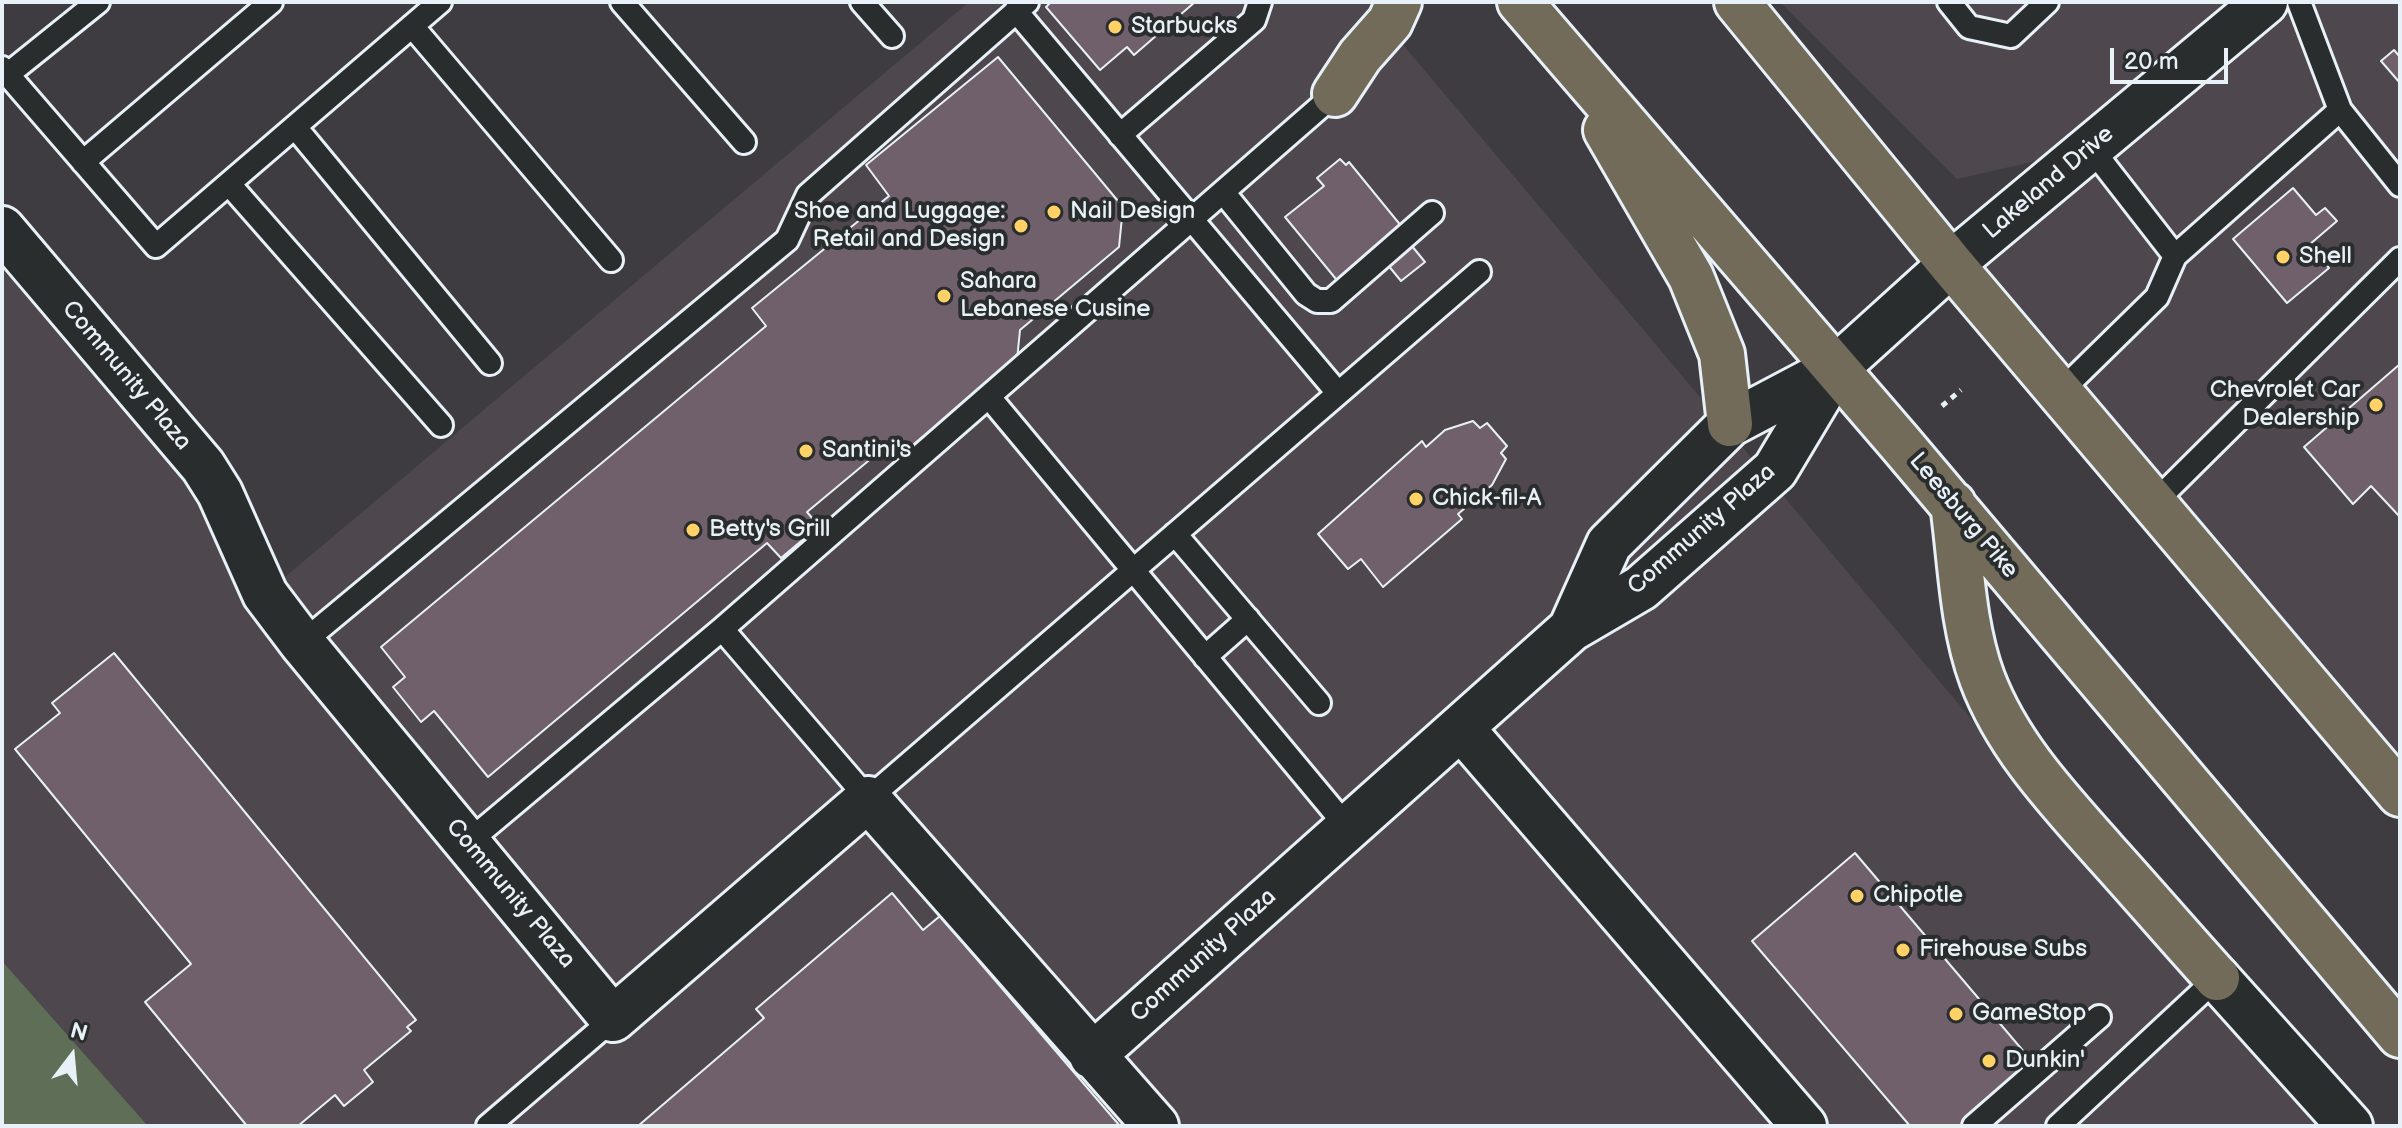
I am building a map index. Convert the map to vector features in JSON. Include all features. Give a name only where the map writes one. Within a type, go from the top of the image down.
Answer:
[{"type":"highway","points":[[1335,94],[1360,56],[1390,22],[1399,2]]},
{"type":"highway","name":"Leesburg Pike","points":[[1520,2],[1953,504],[2400,1035]]},
{"type":"highway","points":[[1737,2],[1951,264],[2400,794]]},
{"type":"highway","points":[[1564,54],[1647,205],[1691,277],[1722,354],[1730,424]]},
{"type":"highway","points":[[1953,504],[1972,638],[1981,676],[1999,715],[2017,745],[2068,810],[2217,978]]},
{"type":"street","name":"Lakeland Drive","points":[[1836,368],[1951,264],[2265,2]]},
{"type":"street","name":"Community Plaza","points":[[2,229],[203,466],[220,493],[265,594],[302,643],[613,1019]]},
{"type":"street","name":"Community Plaza","points":[[1571,629],[1609,544],[1730,424],[1836,368]]},
{"type":"street","name":"Community Plaza","points":[[1092,1056],[1571,629],[1641,588],[1775,470],[1836,368]]},
{"type":"street","points":[[1462,729],[1804,1126]]},
{"type":"street","points":[[613,1019],[868,799],[1156,1126]]},
{"type":"street","points":[[2217,978],[2350,1126]]},
{"type":"lane","points":[[98,2],[5,72],[156,246],[440,2]]},
{"type":"lane","points":[[83,162],[271,2]]},
{"type":"lane","points":[[622,2],[744,142]]},
{"type":"lane","points":[[862,2],[892,36]]},
{"type":"lane","points":[[1120,135],[1254,20],[1260,2]]},
{"type":"lane","points":[[1949,2],[1969,27],[2011,36],[2047,2]]},
{"type":"lane","points":[[2299,2],[2340,110],[2400,185]]},
{"type":"lane","points":[[302,643],[787,240],[808,195],[1022,7],[1120,135],[1338,393]]},
{"type":"lane","points":[[412,26],[611,260]]},
{"type":"lane","points":[[467,843],[722,629],[1335,94]]},
{"type":"lane","points":[[2061,391],[2157,297],[2175,256],[2340,110]]},
{"type":"lane","points":[[295,127],[490,363]]},
{"type":"lane","points":[[2091,148],[2175,256]]},
{"type":"lane","points":[[229,184],[441,425]]},
{"type":"lane","points":[[1223,192],[1306,294],[1317,301],[1331,301],[1432,213]]},
{"type":"lane","points":[[2155,502],[2400,259]]},
{"type":"lane","points":[[722,629],[868,799],[1479,272]]},
{"type":"lane","points":[[989,397],[1348,828]]},
{"type":"lane","points":[[1175,534],[1319,703]]},
{"type":"lane","points":[[1205,657],[1248,619]]},
{"type":"lane","points":[[2058,1126],[2217,978]]},
{"type":"lane","points":[[1974,1126],[2099,1017]]},
{"type":"lane","points":[[488,1126],[613,1019]]},
{"type":"path","points":[[1942,406],[1961,390]]},
{"type":"shaded area","points":[[969,2],[1367,2],[2016,772],[2322,1126],[148,1126],[2,961],[2,229],[135,387],[266,593]]},
{"type":"shaded area","points":[[1780,2],[2400,2],[2400,794],[1951,264],[2089,149],[1957,179]]},
{"type":"green space","points":[[2,961],[148,1126],[2,1126]]},
{"type":"building","name":"Starbucks","points":[[1051,2],[1195,2],[1134,55],[1127,47],[1100,70],[1046,7]]},
{"type":"building","points":[[2394,50],[2400,57],[2400,83],[2381,61]]},
{"type":"building","points":[[998,57],[1123,207],[1119,247],[1020,330],[1017,360],[903,453],[879,452],[807,512],[819,526],[781,558],[767,543],[488,777],[434,711],[421,722],[393,687],[405,677],[381,647],[766,326],[752,308],[889,196],[866,165]]},
{"type":"building","points":[[1340,159],[1346,165],[1349,162],[1411,238],[1407,240],[1425,262],[1401,281],[1383,259],[1345,290],[1285,217],[1324,186],[1317,178]]},
{"type":"building","name":"Shell","points":[[2293,188],[2316,215],[2325,208],[2337,221],[2309,245],[2329,268],[2287,303],[2233,239]]},
{"type":"building","name":"Chevrolet Car Dealership","points":[[2400,364],[2400,517],[2371,486],[2353,504],[2304,447]]},
{"type":"building","name":"Chick-fil-A","points":[[1473,421],[1480,428],[1487,423],[1507,446],[1501,453],[1506,459],[1492,485],[1458,514],[1462,519],[1383,587],[1361,559],[1348,569],[1318,534],[1422,441],[1426,447],[1445,430]]},
{"type":"building","points":[[114,653],[416,1020],[407,1027],[411,1031],[364,1070],[373,1082],[344,1106],[335,1095],[298,1126],[247,1126],[145,1002],[191,964],[15,749],[60,713],[52,703]]},
{"type":"building","points":[[1855,853],[2036,1066],[1964,1126],[1910,1126],[1752,941]]},
{"type":"building","points":[[892,893],[923,930],[940,916],[1120,1126],[638,1126],[764,1018],[756,1009]]},
{"type":"place","name":"Starbucks","points":[[1115,27]]},
{"type":"place","name":"Nail Design","points":[[1054,212]]},
{"type":"place","name":"Shoe and Luggage: Retail and Design","points":[[1021,226]]},
{"type":"place","name":"Shell","points":[[2283,257]]},
{"type":"place","name":"Sahara Lebanese Cusine","points":[[944,296]]},
{"type":"place","name":"Chevrolet Car Dealership","points":[[2376,405]]},
{"type":"place","name":"Santini's","points":[[806,451]]},
{"type":"place","name":"Chick-fil-A","points":[[1416,499]]},
{"type":"place","name":"Betty's Grill","points":[[693,530]]},
{"type":"place","name":"Chipotle","points":[[1857,896]]},
{"type":"place","name":"Firehouse Subs","points":[[1903,950]]},
{"type":"place","name":"GameStop","points":[[1956,1014]]},
{"type":"place","name":"Dunkin'","points":[[1989,1061]]}]
